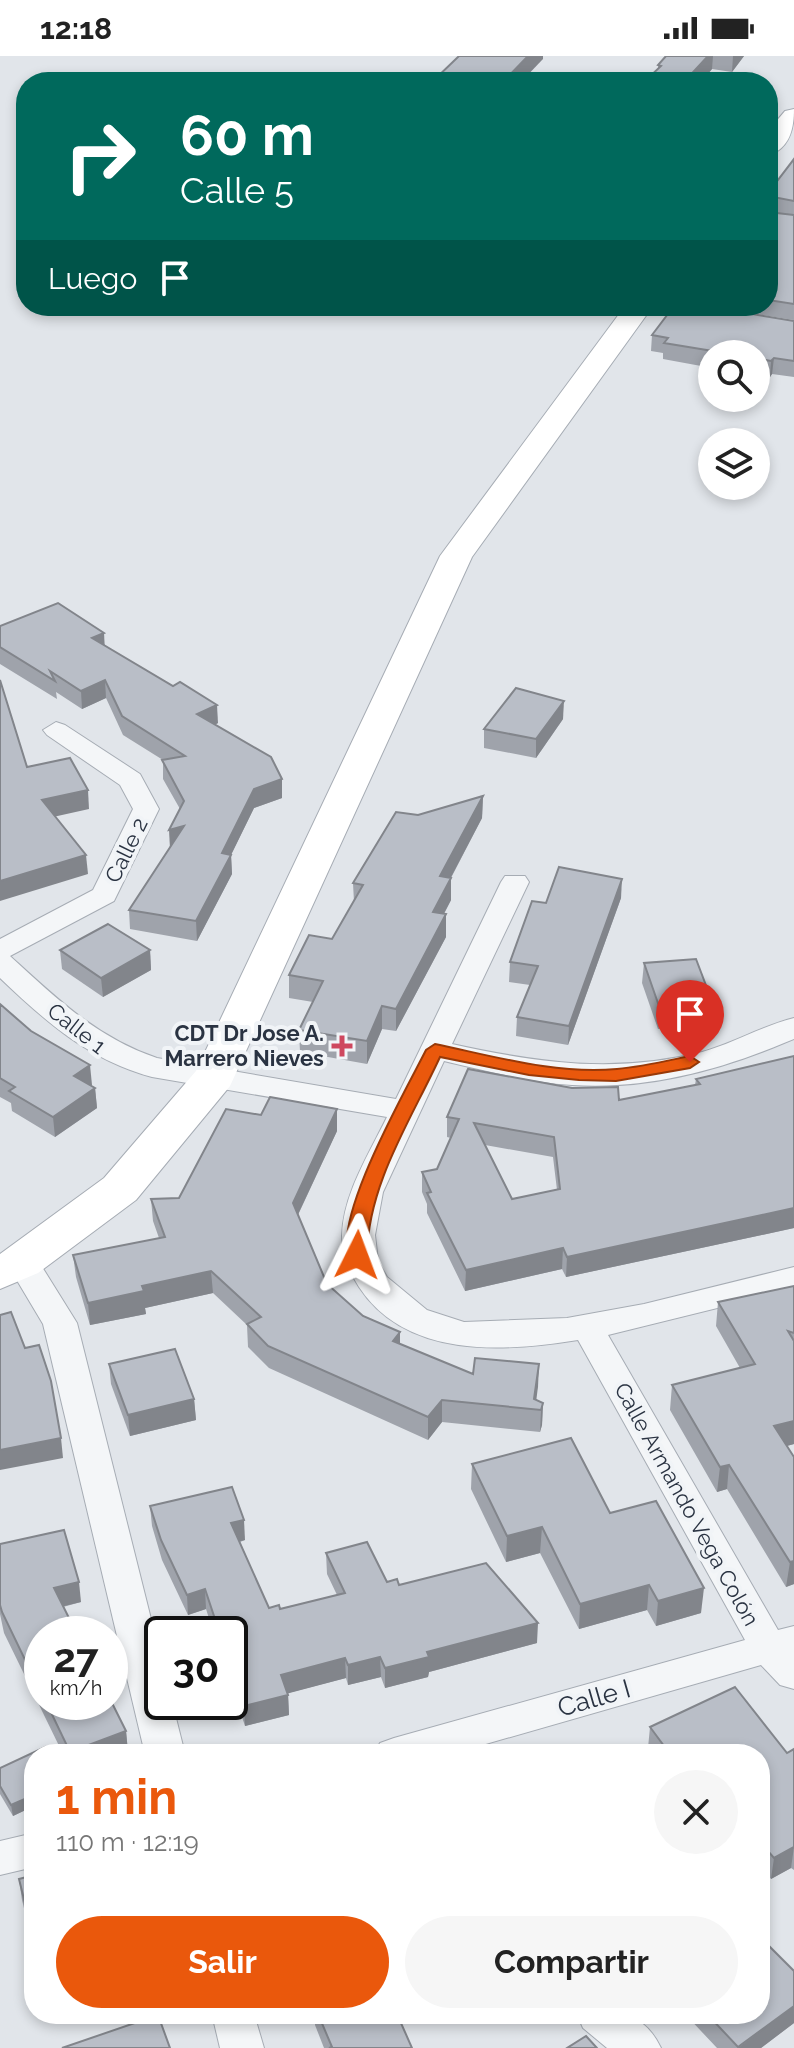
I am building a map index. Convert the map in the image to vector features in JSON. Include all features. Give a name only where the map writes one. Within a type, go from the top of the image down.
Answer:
[{"type":"street","points":[[163,1744],[60,1323],[11,1267],[120,1189],[215,1076],[456,556],[632,316]]},
{"type":"street","points":[[718,316],[794,329]]},
{"type":"street","name":"Calle 2","points":[[0,950],[104,895],[146,809],[131,780],[56,730]]},
{"type":"street","points":[[515,882],[367,1192],[358,1221],[357,1255],[374,1286],[402,1313],[449,1333],[511,1334],[587,1327],[794,1278]]},
{"type":"street","name":"Calle 1","points":[[0,962],[79,1035],[116,1057],[152,1067],[404,1110]]},
{"type":"street","points":[[435,1050],[529,1069],[616,1075],[755,1047],[794,1027]]},
{"type":"street","name":"Calle Armando Vega Colón","points":[[587,1327],[786,1655]]},
{"type":"street","name":"Calle I","points":[[440,1744],[786,1655]]},
{"type":"street","points":[[0,1858],[24,1852]]},
{"type":"street","points":[[236,2024],[242,2048]]},
{"type":"street","points":[[610,2024],[639,2048]]},
{"type":"building","points":[[459,56],[528,56],[513,72],[442,72]]},
{"type":"building","points":[[666,56],[708,56],[693,72],[655,72],[661,66],[658,65]]},
{"type":"building","points":[[794,159],[794,201],[778,198],[778,180]]},
{"type":"building","points":[[778,213],[794,215],[794,304],[778,302]]},
{"type":"building","points":[[666,316],[764,316],[794,321],[794,361],[774,358],[770,361],[770,340],[698,340],[698,349],[664,343],[668,338],[652,335]]},
{"type":"building","points":[[58,603],[104,633],[92,638],[173,686],[180,682],[217,705],[197,714],[271,757],[282,779],[254,789],[222,853],[231,855],[196,921],[129,910],[184,826],[169,830],[184,801],[162,760],[185,756],[122,716],[105,680],[81,691],[50,671],[55,681],[0,647],[0,626]]},
{"type":"building","points":[[0,680],[27,767],[70,758],[88,790],[42,800],[86,855],[0,881]]},
{"type":"building","points":[[516,688],[564,701],[536,739],[484,729]]},
{"type":"building","points":[[483,796],[440,876],[451,878],[433,912],[446,914],[396,1009],[382,1006],[367,1041],[299,1030],[323,981],[289,975],[309,935],[332,939],[363,885],[353,883],[396,812],[418,815]]},
{"type":"building","points":[[559,867],[622,879],[569,1026],[517,1017],[538,966],[510,962],[532,901],[546,903]]},
{"type":"building","points":[[108,924],[150,950],[101,978],[60,950]]},
{"type":"building","points":[[696,959],[713,1004],[660,1009],[644,963]]},
{"type":"building","points":[[0,1004],[31,1031],[90,1065],[74,1076],[95,1088],[53,1117],[9,1091],[15,1087],[0,1078]]},
{"type":"building","points":[[794,1056],[794,1208],[567,1257],[563,1248],[466,1270],[427,1193],[431,1192],[422,1172],[437,1169],[459,1119],[447,1117],[468,1069],[572,1088],[618,1087],[619,1100],[700,1084],[696,1079]],"holes":[[[474,1123],[554,1137],[560,1189],[512,1199]]]},
{"type":"building","points":[[270,1097],[337,1109],[293,1203],[327,1284],[363,1316],[400,1332],[393,1341],[473,1374],[475,1358],[539,1364],[534,1399],[543,1403],[541,1410],[442,1400],[428,1417],[268,1346],[247,1324],[261,1317],[211,1271],[142,1286],[144,1291],[88,1303],[73,1255],[165,1237],[151,1199],[179,1198],[226,1109],[261,1115]]},
{"type":"building","points":[[794,1286],[794,1333],[788,1331],[794,1341],[794,1421],[774,1426],[794,1457],[794,1561],[790,1562],[729,1465],[720,1467],[672,1385],[755,1364],[718,1302]]},
{"type":"building","points":[[11,1312],[25,1348],[39,1345],[51,1381],[61,1438],[0,1450],[0,1315]]},
{"type":"building","points":[[175,1349],[194,1399],[128,1415],[109,1364]]},
{"type":"building","points":[[571,1438],[610,1513],[656,1501],[704,1588],[658,1601],[649,1585],[580,1604],[542,1527],[507,1536],[472,1464]]},
{"type":"building","points":[[232,1487],[244,1520],[231,1523],[269,1608],[279,1605],[280,1609],[345,1593],[326,1553],[367,1542],[387,1582],[397,1579],[399,1585],[486,1563],[538,1623],[427,1652],[429,1657],[385,1668],[380,1657],[348,1665],[345,1658],[281,1675],[288,1695],[248,1705],[248,1616],[214,1616],[205,1589],[187,1595],[161,1540],[150,1506]]},
{"type":"building","points":[[64,1530],[79,1582],[54,1588],[68,1616],[24,1616],[24,1658],[0,1605],[0,1544]]},
{"type":"building","points":[[735,1687],[787,1753],[794,1749],[794,1847],[774,1858],[770,1853],[770,1744],[663,1744],[650,1727]]},
{"type":"building","points":[[55,1720],[120,1720],[126,1731],[91,1744],[66,1744]]},
{"type":"building","points":[[24,1757],[24,1799],[11,1805],[0,1786],[0,1768]]},
{"type":"building","points":[[24,1878],[24,1899],[19,1879]]},
{"type":"building","points":[[770,1947],[794,1971],[794,2006],[770,2024]]},
{"type":"building","points":[[132,2024],[161,2024],[170,2048],[62,2048]]},
{"type":"building","points":[[322,2024],[401,2024],[412,2048],[329,2048],[332,2047]]},
{"type":"building","points":[[716,2024],[769,2024],[738,2047]]},
{"type":"building","points":[[586,2036],[597,2048],[567,2048]]},
{"type":"place","name":"CDT Dr Jose A. Marrero Nieves","points":[[342,1046]]},
{"type":"route","points":[[357,1255],[358,1221],[367,1192],[435,1050],[529,1069],[579,1074],[616,1075],[690,1062]]}]
